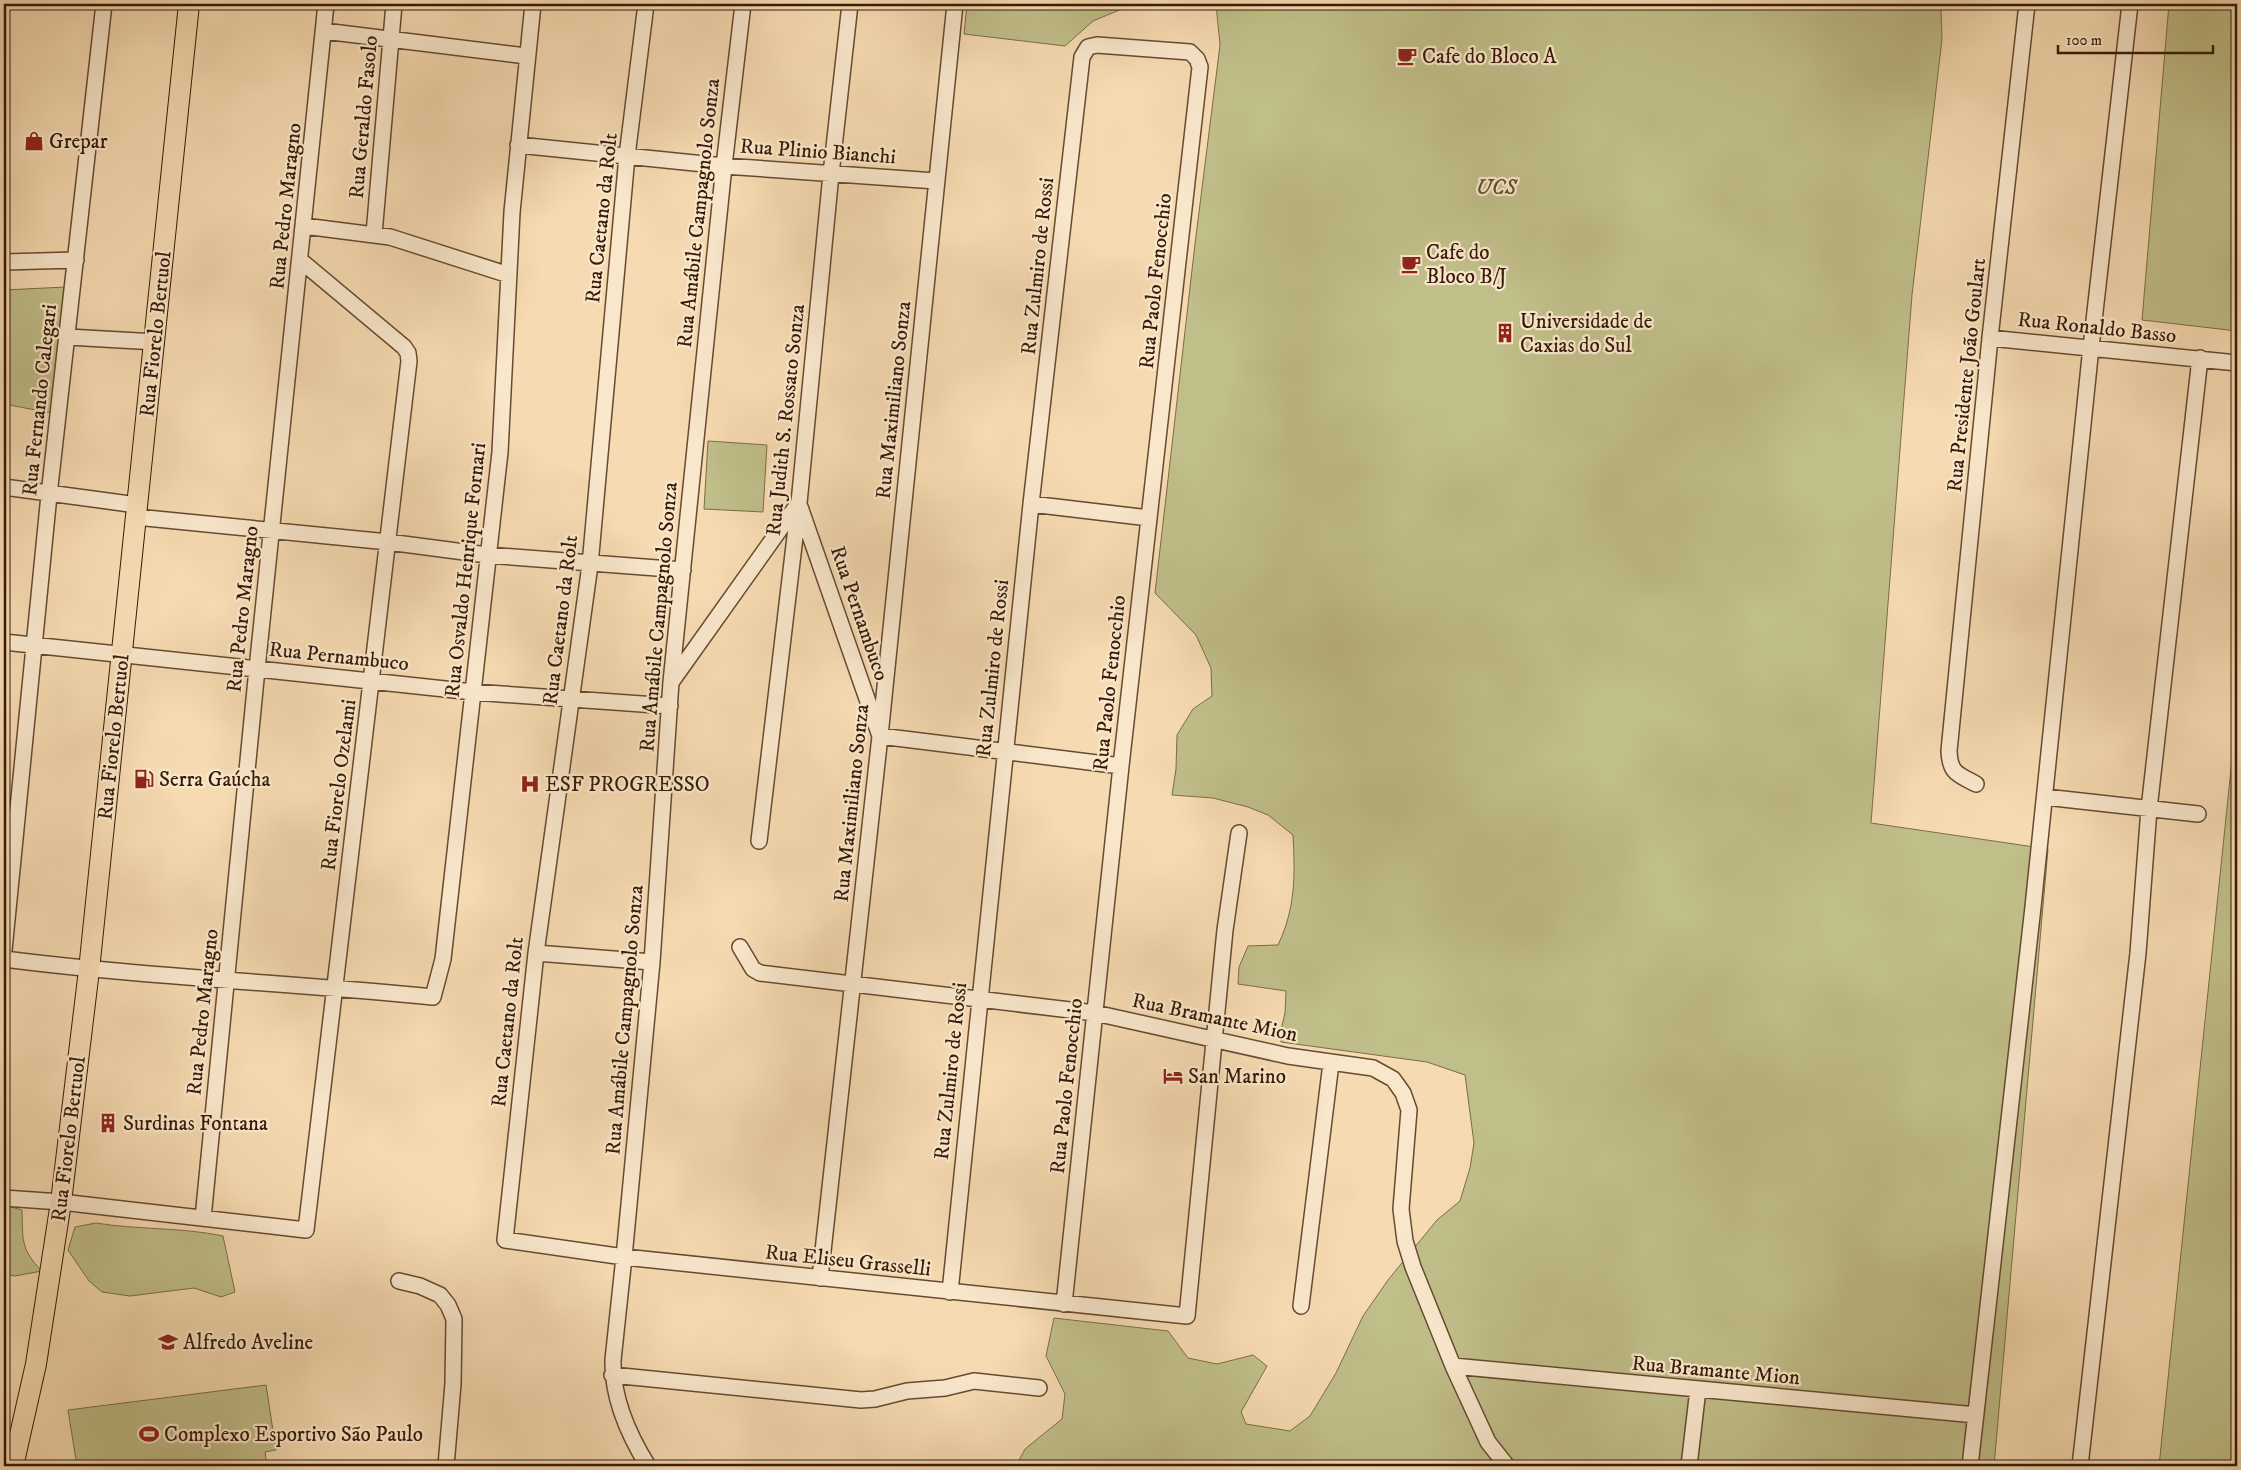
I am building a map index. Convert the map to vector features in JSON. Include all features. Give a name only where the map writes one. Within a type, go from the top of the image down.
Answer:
[{"type":"main road","name":"Rua Fiorelo Bertuol","points":[[13,1466],[36,1364],[61,1202],[89,970],[156,342],[189,4]]},
{"type":"street","name":"Rua Fernando Calegari","points":[[4,950],[34,646],[104,4]]},
{"type":"street","name":"Rua Pedro Maragno","points":[[203,1218],[256,669],[326,4]]},
{"type":"street","name":"Rua Geraldo Fasolo","points":[[374,234],[394,4]]},
{"type":"street","name":"Rua Osvaldo Henrique Fornari","points":[[335,988],[433,997],[443,959],[501,442],[509,275],[518,145],[533,4]]},
{"type":"street","name":"Rua Caetano da Rolt","points":[[505,1240],[536,953],[590,565],[627,156],[646,4]]},
{"type":"street","name":"Rua Amábile Campagnolo Sonza","points":[[648,1466],[637,1449],[620,1409],[612,1375],[652,962],[671,682],[724,166],[743,4]]},
{"type":"street","name":"Rua Judith S. Rossato Sonza","points":[[759,840],[799,503],[831,174],[850,4]]},
{"type":"street","name":"Rua Maximiliano Sonza","points":[[820,1278],[880,736],[955,4]]},
{"type":"street","name":"Rua Presidente João Goulart","points":[[1976,784],[1953,772],[1950,765],[1949,751],[1990,338],[2027,4]]},
{"type":"street","points":[[1970,1466],[2130,4]]},
{"type":"street","points":[[324,31],[526,56]]},
{"type":"street","name":"Rua Paolo Fenocchio","points":[[1064,1304],[1200,67],[1197,59],[1190,52],[1097,45],[1084,50]]},
{"type":"street","name":"Rua Zulmiro de Rossi","points":[[950,1292],[1031,504],[1084,50]]},
{"type":"street","name":"Rua Plinio Bianchi","points":[[518,145],[724,166],[936,181]]},
{"type":"street","points":[[304,226],[390,237],[509,275]]},
{"type":"street","points":[[4,262],[76,260]]},
{"type":"street","name":"Rua Fiorelo Ozelami","points":[[203,1218],[306,1230],[409,361],[408,353],[404,347],[300,260]]},
{"type":"street","points":[[68,337],[156,342]]},
{"type":"street","name":"Rua Ronaldo Basso","points":[[1990,338],[2237,363]]},
{"type":"street","points":[[2080,1466],[2138,953],[2149,809],[2200,358]]},
{"type":"street","points":[[4,487],[137,511],[272,531],[590,565],[683,570]]},
{"type":"street","points":[[671,682],[799,503]]},
{"type":"street","name":"Rua Pernambuco","points":[[799,503],[880,736]]},
{"type":"street","points":[[1031,504],[1149,518]]},
{"type":"street","name":"Rua Pernambuco","points":[[4,642],[473,692],[670,706]]},
{"type":"street","points":[[880,736],[1122,766]]},
{"type":"street","points":[[2044,797],[2198,814]]},
{"type":"street","points":[[1213,1039],[1224,930],[1239,833]]},
{"type":"street","name":"Rua Bramante Mion","points":[[740,947],[753,969],[760,973],[1095,1013],[1288,1056],[1373,1068],[1393,1079],[1403,1093],[1409,1110],[1401,1209],[1405,1241],[1428,1307],[1453,1366],[1488,1442],[1506,1466]]},
{"type":"street","points":[[536,953],[652,962]]},
{"type":"street","points":[[4,959],[89,970],[335,988]]},
{"type":"street","name":"Rua Eliseu Grasselli","points":[[505,1240],[624,1257],[1187,1316],[1213,1039]]},
{"type":"street","points":[[1301,1306],[1331,1063]]},
{"type":"street","points":[[4,1198],[61,1202],[203,1218]]},
{"type":"street","points":[[399,1281],[420,1286],[440,1295],[448,1305],[454,1319],[453,1384],[446,1462]]},
{"type":"street","name":"Rua Bramante Mion","points":[[1453,1366],[1976,1415]]},
{"type":"street","points":[[612,1375],[861,1400],[875,1399],[907,1391],[945,1388],[974,1381],[1039,1388]]},
{"type":"street","points":[[1689,1466],[1698,1389]]},
{"type":"green space","points":[[967,4],[1134,4],[1093,21],[1065,46],[964,34]]},
{"type":"green space","name":"UCS","points":[[1216,4],[1918,4],[1941,10],[1942,39],[1912,295],[1871,823],[2048,849],[1994,1466],[1016,1466],[1025,1449],[1062,1419],[1065,1394],[1046,1356],[1054,1318],[1168,1331],[1188,1358],[1217,1364],[1253,1355],[1267,1366],[1241,1412],[1246,1424],[1290,1431],[1310,1416],[1336,1373],[1363,1316],[1388,1280],[1437,1220],[1460,1201],[1470,1168],[1474,1143],[1465,1075],[1427,1062],[1281,1042],[1280,1034],[1285,1013],[1286,991],[1238,984],[1239,967],[1248,946],[1278,945],[1284,931],[1293,891],[1293,835],[1268,815],[1248,807],[1213,798],[1172,795],[1176,769],[1177,735],[1193,709],[1212,696],[1211,668],[1196,635],[1155,593],[1220,45]]},
{"type":"green space","points":[[2169,4],[2237,4],[2237,331],[2142,320]]},
{"type":"green space","points":[[66,287],[51,413],[4,404],[4,290]]},
{"type":"green space","points":[[708,441],[767,445],[763,512],[704,509]]},
{"type":"green space","points":[[2237,711],[2237,1466],[2159,1466]]},
{"type":"green space","points":[[4,1205],[22,1210],[23,1236],[26,1250],[42,1271],[15,1276],[4,1274],[4,1232],[9,1230],[4,1222]]},
{"type":"green space","points":[[96,1223],[191,1231],[223,1236],[235,1292],[221,1297],[194,1288],[130,1296],[102,1292],[89,1281],[68,1250],[75,1227]]},
{"type":"green space","name":"Complexo Esportivo São Paulo","points":[[266,1385],[276,1450],[265,1452],[267,1466],[77,1466],[68,1410]]},
{"type":"place","name":"Cafe do Bloco A","points":[[1407,56]]},
{"type":"place","name":"Grepar","points":[[34,141]]},
{"type":"place","name":"Cafe do Bloco B/J","points":[[1411,264]]},
{"type":"place","name":"Universidade de Caxias do Sul","points":[[1505,333]]},
{"type":"place","name":"Serra Gaúcha","points":[[144,779]]},
{"type":"place","name":"ESF PROGRESSO","points":[[530,784]]},
{"type":"place","name":"San Marino","points":[[1173,1076]]},
{"type":"place","name":"Surdinas Fontana","points":[[108,1123]]},
{"type":"place","name":"Alfredo Aveline","points":[[168,1342]]},
{"type":"place","name":"Complexo Esportivo São Paulo","points":[[149,1434]]}]
